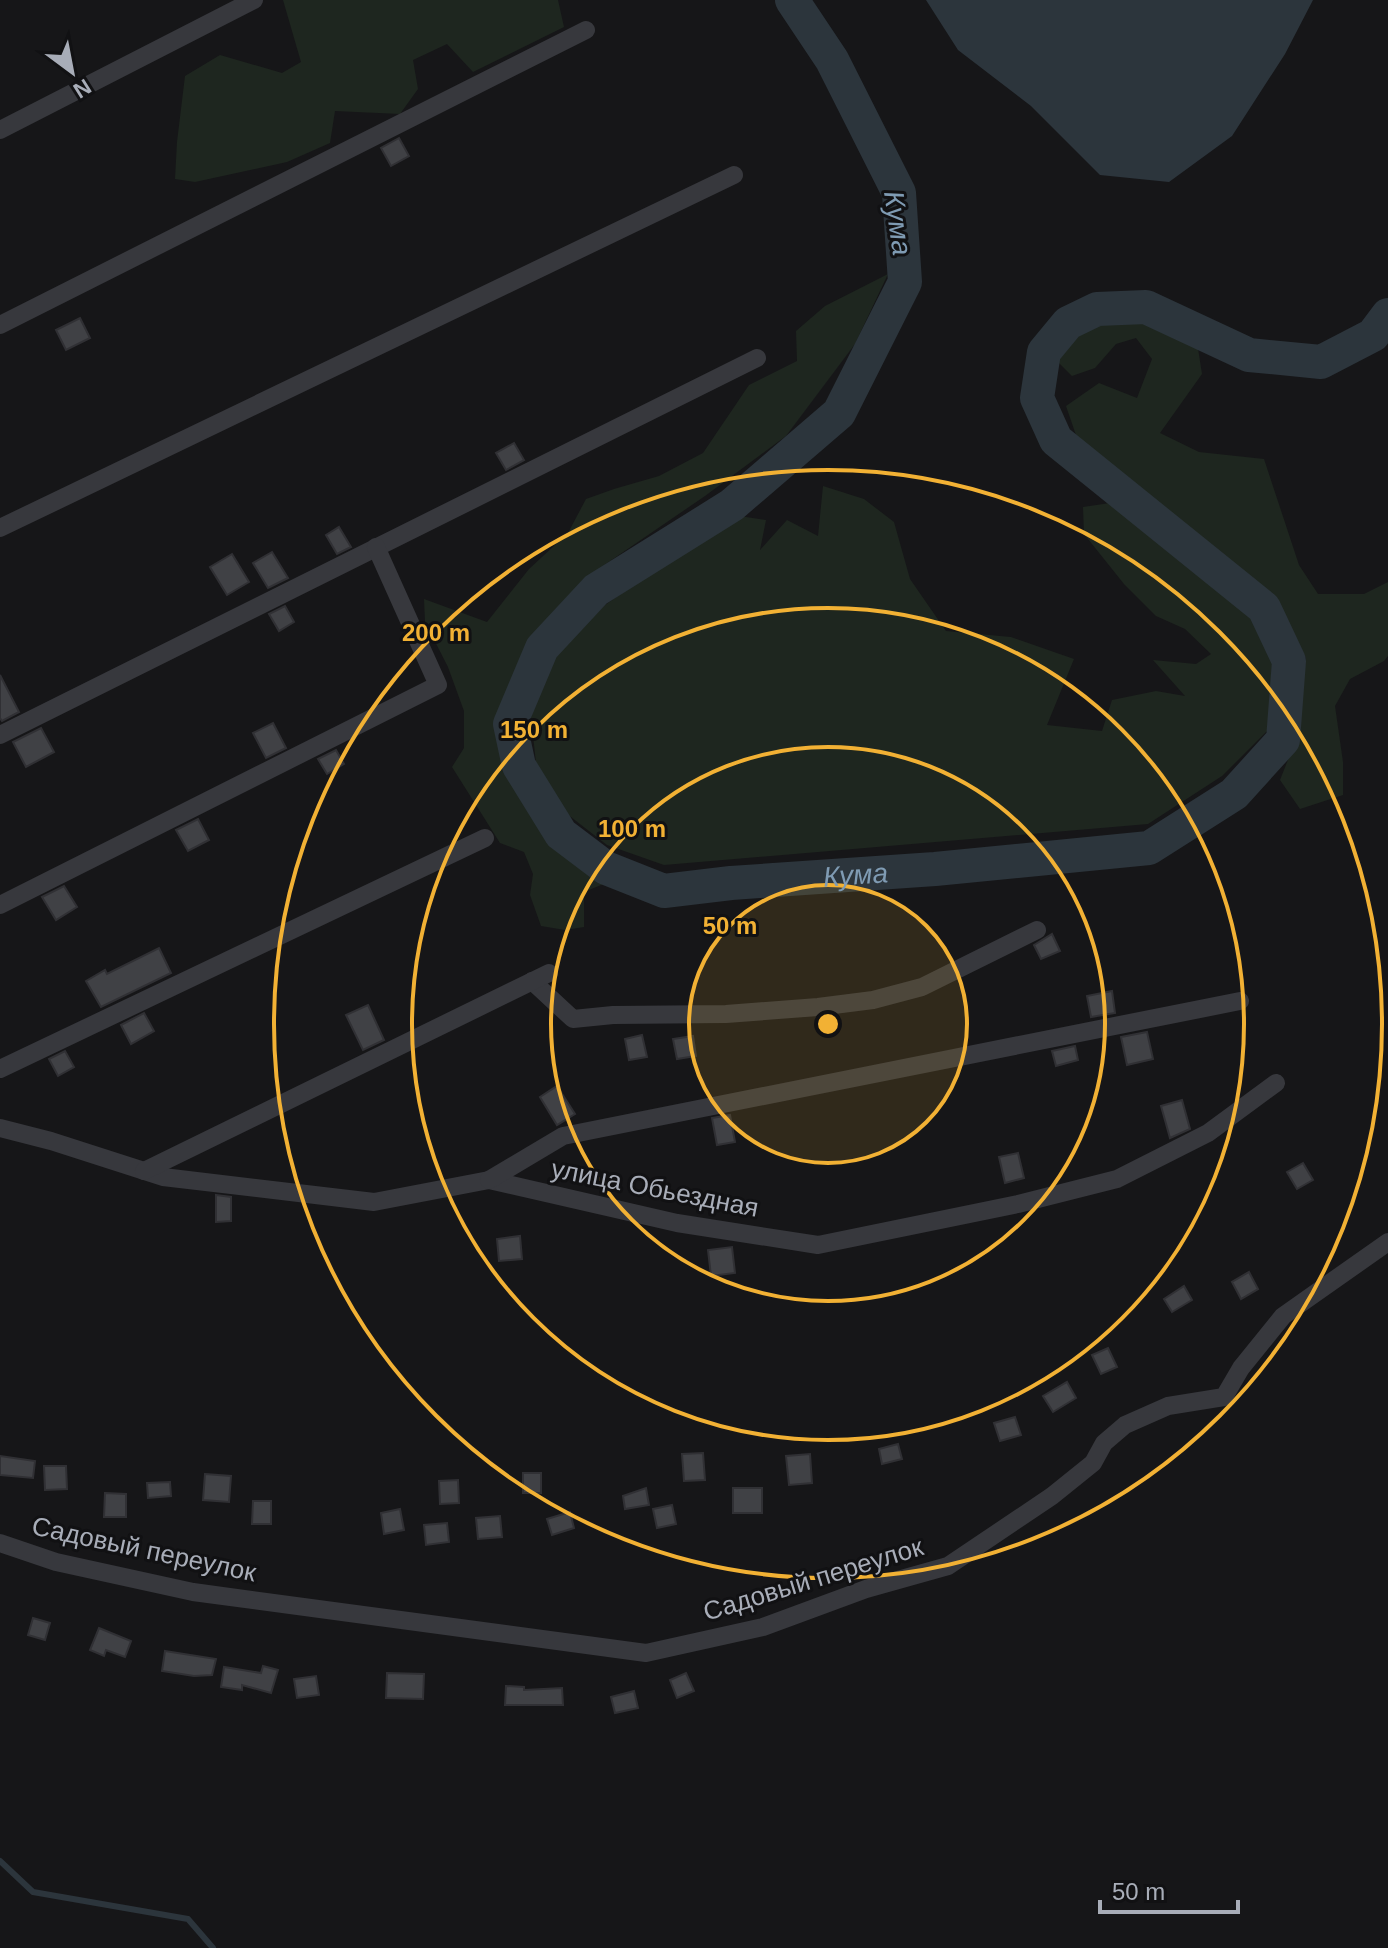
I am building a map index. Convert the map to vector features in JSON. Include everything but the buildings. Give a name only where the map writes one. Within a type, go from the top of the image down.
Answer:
[{"type":"street","points":[[0,130],[254,0]]},
{"type":"street","points":[[0,325],[586,30]]},
{"type":"street","points":[[0,528],[734,175]]},
{"type":"street","points":[[0,735],[757,358]]},
{"type":"street","points":[[0,905],[438,685],[376,547]]},
{"type":"street","points":[[0,1069],[485,838]]},
{"type":"street","points":[[144,1171],[541,977],[573,1019],[613,1015],[726,1014],[818,1007],[873,1000],[922,987],[1037,930]]},
{"type":"street","points":[[489,1180],[563,1136],[1240,1001]]},
{"type":"street","name":"улица Обьездная","points":[[0,1128],[163,1177],[374,1202],[489,1180],[677,1223],[818,1245],[1018,1204],[1117,1179],[1208,1133],[1276,1083]]},
{"type":"street","name":"Садовый переулок","points":[[0,1543],[56,1562],[193,1592],[646,1653],[763,1627],[866,1589],[948,1566],[1083,1472],[1093,1463],[1104,1443],[1125,1425],[1168,1406],[1224,1397],[1241,1368],[1283,1316],[1388,1242]]},
{"type":"shaded area","points":[[283,0],[558,0],[564,27],[473,72],[447,44],[413,60],[418,89],[400,114],[335,111],[330,143],[287,162],[195,182],[175,179],[185,76],[220,55],[282,73],[301,62]]},
{"type":"shaded area","points":[[926,0],[1313,0],[1285,54],[1232,136],[1169,182],[1100,175],[1031,106],[958,50]]},
{"type":"shaded area","points":[[888,274],[855,344],[786,436],[594,572],[534,643],[502,725],[509,768],[557,845],[584,870],[606,883],[584,892],[584,927],[565,930],[541,926],[530,895],[533,874],[524,852],[500,843],[452,767],[464,748],[464,711],[448,667],[425,622],[424,599],[487,622],[529,569],[568,533],[586,499],[659,476],[703,453],[749,385],[797,361],[796,331],[825,306]]},
{"type":"shaded area","points":[[1146,317],[1197,342],[1202,374],[1160,433],[1199,452],[1264,459],[1299,565],[1318,594],[1364,594],[1388,582],[1388,656],[1350,679],[1335,706],[1343,762],[1343,795],[1300,809],[1280,780],[1295,742],[1306,658],[1278,602],[1077,438],[1066,406],[1099,383],[1137,398],[1152,359],[1136,338],[1116,344],[1095,368],[1072,376],[1058,362],[1074,334],[1097,319]]},
{"type":"shaded area","points":[[823,486],[864,499],[894,522],[910,579],[946,631],[1011,637],[1074,659],[1047,725],[1102,731],[1112,700],[1156,691],[1185,696],[1153,660],[1196,664],[1211,654],[1185,629],[1156,616],[1124,584],[1084,534],[1083,507],[1110,503],[1195,573],[1249,612],[1273,665],[1268,730],[1222,776],[1148,824],[664,865],[607,845],[558,807],[536,763],[531,717],[550,661],[605,605],[733,515],[766,520],[760,550],[787,520],[818,536]]},
{"type":"waterway","name":"Кума","points":[[792,0],[832,60],[899,193],[905,282],[839,413],[732,505],[596,590],[542,648],[510,724],[519,766],[561,834],[606,868],[664,891],[1149,848],[1234,794],[1283,740],[1289,661],[1264,608],[1056,440],[1037,398],[1044,352],[1068,323],[1097,309],[1146,307],[1249,355],[1321,362],[1373,335],[1388,315]]},
{"type":"waterway","points":[[0,1861],[33,1892],[188,1919],[213,1948]]}]
